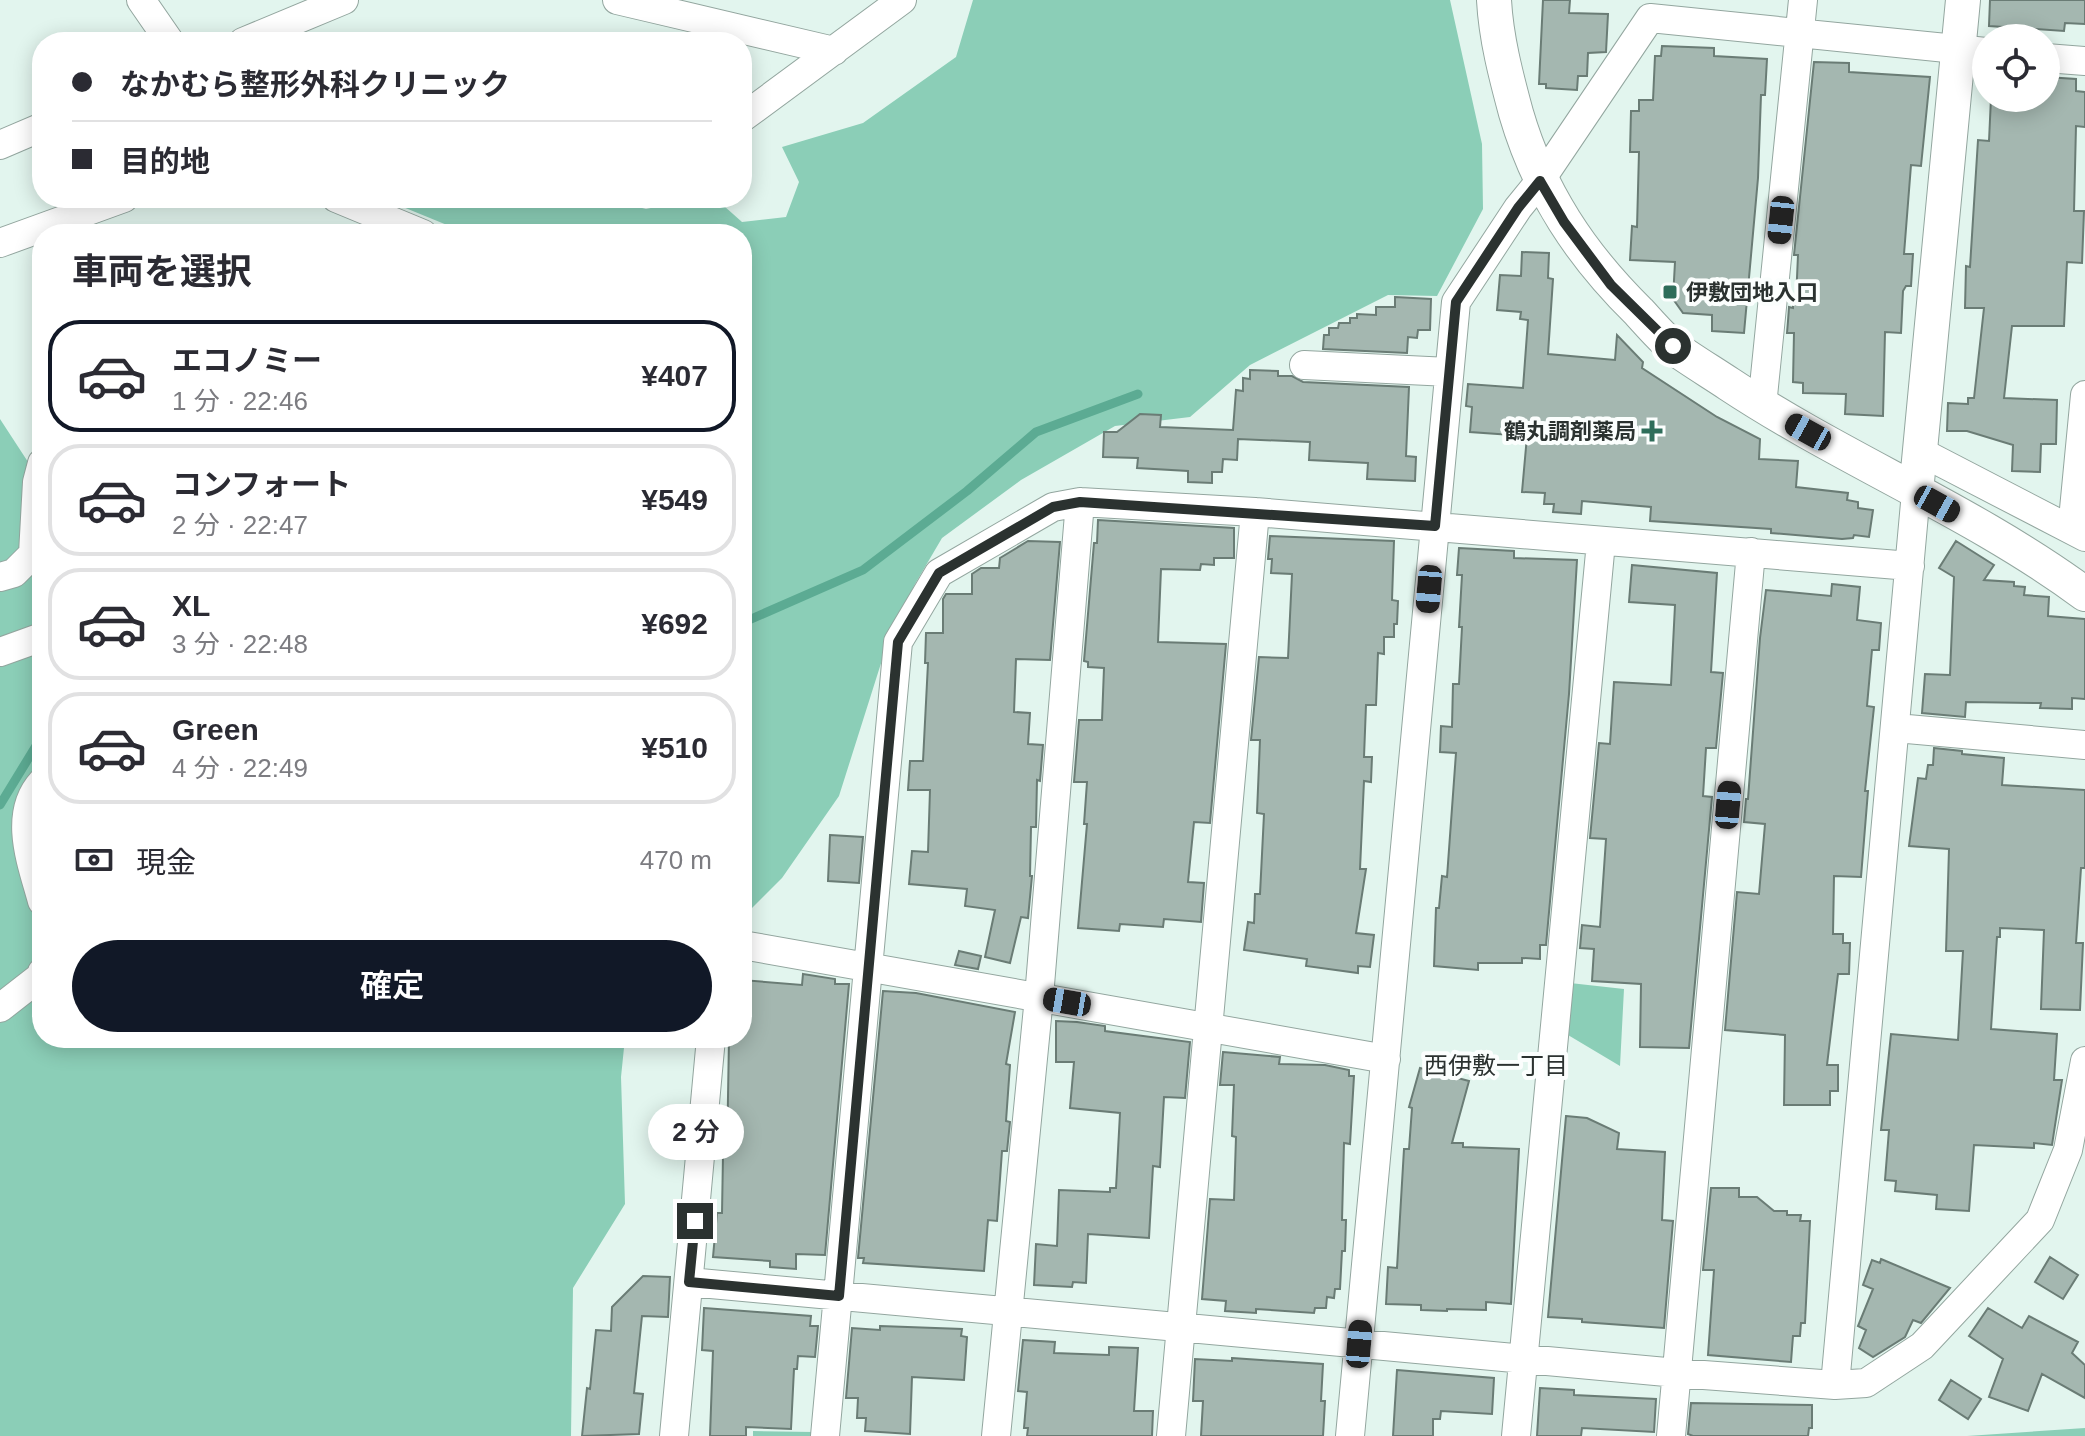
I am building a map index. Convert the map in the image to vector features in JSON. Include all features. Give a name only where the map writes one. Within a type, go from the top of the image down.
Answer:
[{"type":"street","points":[[141,0],[163,32]]},
{"type":"street","points":[[267,32],[344,0]]},
{"type":"street","points":[[617,0],[834,51]]},
{"type":"street","points":[[752,111],[902,0]]},
{"type":"street","points":[[1494,0],[1504,72],[1540,181],[1564,222],[1611,285],[1673,346],[1762,406],[2052,569],[2085,594]]},
{"type":"street","points":[[1762,406],[1803,0]]},
{"type":"street","points":[[1963,0],[1972,46]]},
{"type":"street","points":[[1350,1436],[1456,302],[1518,208],[1540,181],[1651,9],[1800,33],[1972,51]]},
{"type":"street","points":[[1835,1385],[1916,492],[1972,59]]},
{"type":"street","points":[[2060,59],[2085,61]]},
{"type":"street","points":[[0,145],[32,131]]},
{"type":"street","points":[[52,224],[96,208]]},
{"type":"street","points":[[360,208],[399,224]]},
{"type":"street","points":[[0,243],[32,231]]},
{"type":"street","points":[[1304,365],[1449,372]]},
{"type":"street","points":[[1921,452],[2079,534],[2085,395]]},
{"type":"street","points":[[825,1436],[898,642],[939,573],[1053,507],[1080,502],[1255,512],[1910,566]]},
{"type":"street","points":[[996,1436],[1039,997],[1080,502]]},
{"type":"street","points":[[1171,1436],[1255,512]]},
{"type":"street","points":[[1516,1436],[1601,542]]},
{"type":"street","points":[[1671,1436],[1751,552]]},
{"type":"street","points":[[0,577],[14,573],[32,555]]},
{"type":"street","points":[[0,652],[32,641]]},
{"type":"street","points":[[1896,728],[2085,745]]},
{"type":"street","points":[[32,793],[25,835],[32,862]]},
{"type":"street","points":[[752,947],[1386,1059]]},
{"type":"street","points":[[0,1008],[32,983]]},
{"type":"street","points":[[674,1436],[710,1048]]},
{"type":"street","points":[[689,1282],[1677,1373],[1835,1385],[1866,1383],[1922,1346],[2040,1220],[2068,1150],[2085,1061]]},
{"type":"green space","points":[[973,0],[1450,0],[1482,144],[1483,209],[1437,296],[1388,295],[1250,365],[1190,417],[1115,426],[1021,480],[942,538],[889,638],[839,796],[782,878],[752,908],[752,224],[445,224],[405,208],[726,208],[742,222],[786,217],[799,182],[782,147],[863,123],[956,57]]},
{"type":"green space","points":[[0,419],[32,464],[32,1048],[624,1048],[621,1077],[625,1204],[573,1288],[571,1436],[0,1436]]},
{"type":"green space","points":[[1570,983],[1624,989],[1620,1066],[1568,1035]]},
{"type":"green space","points":[[2085,1428],[2085,1436],[1967,1436]]},
{"type":"green space","points":[[753,1431],[813,1432],[813,1436],[753,1436]]},
{"type":"building","points":[[1543,0],[1570,0],[1569,13],[1608,14],[1606,52],[1588,53],[1587,76],[1578,76],[1577,90],[1546,88],[1546,84],[1539,84]]},
{"type":"building","points":[[1990,0],[2085,0],[2085,24],[2065,23],[2064,31],[2060,31],[2060,24],[1989,24]]},
{"type":"building","points":[[1662,46],[1714,48],[1714,56],[1767,59],[1765,95],[1761,95],[1758,178],[1744,333],[1712,331],[1712,315],[1683,313],[1673,299],[1675,262],[1630,260],[1632,226],[1637,227],[1639,152],[1630,152],[1631,111],[1639,111],[1639,100],[1653,100],[1655,56],[1661,56]]},
{"type":"building","points":[[1814,62],[1849,63],[1849,72],[1930,77],[1921,166],[1911,165],[1904,254],[1913,254],[1911,286],[1906,286],[1903,291],[1901,333],[1885,332],[1883,416],[1845,414],[1846,394],[1803,393],[1803,383],[1793,382],[1794,333],[1787,333],[1789,307],[1793,308],[1793,300],[1796,300],[1798,255],[1794,255]]},
{"type":"building","points":[[2060,78],[2076,79],[2076,91],[2085,92],[2085,127],[2076,126],[2074,211],[2084,211],[2082,263],[2067,262],[2064,326],[2012,326],[2004,398],[2057,400],[2056,444],[2041,444],[2040,472],[2012,471],[2013,445],[1967,431],[1947,431],[1948,403],[1968,404],[1968,398],[1974,398],[1984,308],[1965,308],[1966,266],[1970,267],[1978,140],[1989,141],[1990,112],[2060,112]]},
{"type":"building","points":[[1522,252],[1549,253],[1548,278],[1553,279],[1548,354],[1615,360],[1617,335],[1643,362],[1642,368],[1717,417],[1760,439],[1759,459],[1798,461],[1796,487],[1848,493],[1847,500],[1858,502],[1858,508],[1873,510],[1869,537],[1854,535],[1853,538],[1842,539],[1771,533],[1771,529],[1650,521],[1651,507],[1582,501],[1581,514],[1553,512],[1554,504],[1544,504],[1545,493],[1522,492],[1527,436],[1470,432],[1472,407],[1466,406],[1468,384],[1523,388],[1528,320],[1520,319],[1521,312],[1497,310],[1500,275],[1521,276]]},
{"type":"building","points":[[1395,297],[1431,299],[1430,330],[1418,330],[1417,338],[1408,337],[1407,353],[1323,349],[1324,335],[1329,335],[1329,328],[1338,328],[1339,323],[1350,323],[1350,318],[1357,318],[1357,314],[1376,315],[1376,307],[1395,307]]},
{"type":"building","points":[[1250,370],[1278,371],[1278,376],[1292,376],[1303,382],[1409,387],[1406,456],[1416,457],[1415,481],[1367,479],[1368,463],[1309,460],[1310,442],[1238,439],[1237,460],[1223,459],[1222,472],[1212,472],[1212,483],[1188,482],[1188,471],[1137,468],[1138,458],[1103,457],[1104,432],[1117,432],[1140,414],[1161,415],[1160,427],[1233,430],[1236,390],[1243,391],[1243,378],[1250,379]]},
{"type":"building","points":[[1098,520],[1234,528],[1234,558],[1214,558],[1214,565],[1201,564],[1200,570],[1161,569],[1158,642],[1226,644],[1210,823],[1194,822],[1188,882],[1204,883],[1201,922],[1164,919],[1163,927],[1120,924],[1119,931],[1078,928],[1087,824],[1084,824],[1087,782],[1074,782],[1079,720],[1102,720],[1104,668],[1088,667],[1088,662],[1084,661]]},
{"type":"building","points":[[1270,536],[1394,541],[1392,600],[1398,601],[1397,624],[1394,624],[1394,637],[1384,637],[1384,654],[1378,653],[1376,705],[1366,705],[1364,757],[1372,757],[1371,782],[1364,781],[1360,869],[1366,869],[1356,933],[1374,935],[1370,967],[1358,966],[1358,973],[1306,966],[1307,959],[1244,950],[1248,922],[1254,923],[1255,894],[1260,894],[1264,814],[1257,813],[1260,740],[1251,740],[1259,657],[1288,658],[1292,574],[1271,573],[1272,559],[1268,559]]},
{"type":"building","points":[[1028,541],[1060,542],[1050,660],[1016,659],[1014,712],[1030,713],[1028,744],[1043,745],[1040,781],[1037,780],[1036,827],[1031,827],[1032,876],[1028,918],[1021,917],[1010,963],[985,957],[995,910],[965,906],[967,889],[909,884],[912,851],[928,852],[930,790],[908,790],[910,761],[923,761],[928,663],[925,663],[926,633],[943,633],[943,599],[946,594],[972,594],[972,574],[981,568],[999,568],[1000,558]]},
{"type":"building","points":[[1956,541],[1994,565],[1984,580],[2014,582],[2014,586],[2025,587],[2024,595],[2049,597],[2048,616],[2085,619],[2085,699],[2072,698],[2072,709],[2040,708],[2041,703],[1966,702],[1965,717],[1922,713],[1925,674],[1950,675],[1954,577],[1939,568]]},
{"type":"building","points":[[1459,548],[1514,551],[1514,558],[1577,560],[1569,694],[1546,945],[1540,945],[1540,959],[1522,958],[1522,963],[1478,963],[1478,970],[1434,966],[1436,908],[1439,908],[1442,876],[1447,877],[1456,753],[1440,752],[1441,726],[1452,727],[1453,684],[1459,684],[1462,575],[1457,575]]},
{"type":"building","points":[[1632,565],[1717,573],[1711,672],[1723,673],[1716,748],[1706,748],[1703,796],[1712,797],[1689,1048],[1640,1047],[1641,984],[1592,981],[1594,949],[1580,948],[1582,925],[1600,927],[1606,839],[1590,838],[1599,743],[1610,744],[1614,682],[1671,685],[1675,605],[1629,602]]},
{"type":"building","points":[[1832,584],[1860,587],[1857,620],[1881,623],[1879,650],[1872,650],[1867,706],[1874,707],[1865,791],[1868,791],[1861,877],[1834,876],[1833,934],[1843,934],[1843,943],[1850,943],[1849,974],[1838,974],[1827,1065],[1838,1065],[1838,1091],[1830,1091],[1830,1105],[1784,1105],[1785,1035],[1725,1030],[1737,892],[1759,894],[1765,824],[1744,822],[1760,638],[1766,590],[1831,596]]},
{"type":"building","points":[[1934,748],[2004,758],[2002,785],[2085,790],[2085,868],[2081,868],[2076,943],[2083,943],[2080,1010],[2041,1009],[2044,930],[2000,928],[2000,937],[1997,937],[1991,1029],[2057,1034],[2054,1080],[2062,1080],[2052,1145],[2034,1143],[2034,1148],[1974,1145],[1969,1211],[1936,1209],[1937,1195],[1895,1191],[1896,1181],[1885,1180],[1889,1130],[1881,1130],[1891,1034],[1958,1040],[1963,951],[1946,951],[1949,849],[1909,846],[1918,778],[1926,779],[1928,765],[1933,765]]},
{"type":"building","points":[[830,835],[863,837],[859,883],[828,881]]},
{"type":"building","points":[[959,951],[981,956],[978,969],[955,965]]},
{"type":"building","points":[[803,974],[835,979],[835,984],[849,984],[825,1255],[796,1254],[796,1269],[770,1267],[770,1261],[713,1257],[717,1213],[722,1213],[723,1155],[727,1155],[729,1048],[752,1048],[752,981],[802,985]]},
{"type":"building","points":[[883,991],[916,993],[1015,1012],[1006,1064],[1010,1065],[1007,1151],[1002,1151],[997,1221],[988,1220],[984,1271],[863,1263],[864,1258],[858,1258]]},
{"type":"building","points":[[1056,1021],[1105,1026],[1105,1031],[1190,1042],[1185,1098],[1164,1097],[1160,1167],[1153,1166],[1149,1238],[1088,1234],[1086,1283],[1073,1282],[1072,1287],[1034,1285],[1036,1244],[1057,1246],[1059,1190],[1110,1192],[1110,1188],[1116,1188],[1120,1113],[1070,1108],[1074,1062],[1056,1062]]},
{"type":"building","points":[[1223,1052],[1280,1057],[1279,1064],[1325,1065],[1349,1070],[1349,1076],[1354,1076],[1350,1144],[1344,1143],[1342,1220],[1346,1220],[1340,1289],[1335,1289],[1334,1298],[1327,1297],[1326,1308],[1315,1308],[1314,1313],[1256,1309],[1256,1313],[1225,1311],[1226,1301],[1202,1299],[1210,1199],[1234,1200],[1234,1085],[1220,1085]]},
{"type":"building","points":[[1420,1068],[1469,1081],[1452,1143],[1463,1143],[1463,1147],[1519,1149],[1511,1304],[1486,1302],[1486,1310],[1447,1311],[1421,1310],[1421,1305],[1386,1304],[1388,1267],[1397,1268],[1404,1149],[1409,1149],[1412,1108],[1409,1107]]},
{"type":"building","points":[[1566,1116],[1587,1118],[1619,1133],[1617,1149],[1665,1152],[1662,1220],[1673,1221],[1664,1328],[1548,1317]]},
{"type":"building","points":[[1711,1188],[1739,1188],[1739,1197],[1757,1197],[1774,1211],[1787,1211],[1787,1215],[1801,1215],[1800,1221],[1810,1221],[1805,1323],[1801,1323],[1800,1336],[1793,1336],[1791,1362],[1708,1355],[1714,1270],[1703,1270]]},
{"type":"building","points":[[2050,1257],[2078,1275],[2063,1299],[2035,1282]]},
{"type":"building","points":[[1881,1259],[1950,1288],[1921,1323],[1913,1320],[1905,1337],[1873,1357],[1859,1348],[1866,1330],[1858,1326],[1873,1289],[1863,1285],[1872,1260],[1880,1263]]},
{"type":"building","points":[[643,1276],[670,1277],[668,1317],[642,1316],[634,1393],[643,1394],[639,1434],[582,1436],[596,1330],[611,1331],[612,1307]]},
{"type":"building","points":[[704,1308],[811,1316],[810,1326],[818,1326],[815,1357],[798,1356],[797,1369],[794,1369],[791,1429],[746,1427],[746,1436],[710,1436],[713,1351],[702,1350]]},
{"type":"building","points":[[1988,1308],[2022,1328],[2029,1316],[2078,1342],[2072,1353],[2085,1365],[2085,1398],[2042,1374],[2028,1411],[1989,1397],[2003,1359],[1969,1336]]},
{"type":"building","points":[[880,1326],[962,1329],[961,1336],[967,1337],[964,1380],[912,1377],[910,1434],[865,1431],[866,1418],[857,1418],[858,1398],[846,1398],[852,1328],[880,1330]]},
{"type":"building","points":[[1023,1340],[1055,1342],[1054,1353],[1109,1355],[1109,1347],[1138,1348],[1134,1411],[1153,1411],[1152,1436],[1027,1436],[1028,1428],[1024,1428],[1027,1392],[1018,1391]]},
{"type":"building","points":[[1232,1358],[1323,1364],[1323,1436],[1201,1436],[1203,1401],[1193,1401],[1195,1359],[1232,1361]]},
{"type":"building","points":[[1397,1370],[1494,1378],[1492,1414],[1441,1411],[1440,1419],[1433,1419],[1433,1436],[1393,1436]]},
{"type":"building","points":[[1951,1380],[1981,1399],[1968,1419],[1939,1400]]},
{"type":"building","points":[[1540,1388],[1574,1390],[1574,1395],[1656,1399],[1654,1432],[1582,1428],[1581,1436],[1537,1436]]},
{"type":"building","points":[[1691,1403],[1812,1405],[1812,1428],[1809,1428],[1808,1436],[1693,1436],[1688,1434]]},
{"type":"waterway","points":[[752,619],[863,570],[967,491],[1036,432],[1138,394]]},
{"type":"waterway","points":[[0,805],[32,752]]},
{"type":"place","name":"伊敷団地入口","points":[[1670,292]]},
{"type":"place","name":"鶴丸調剤薬局","points":[[1652,431]]},
{"type":"district","name":"西伊敷一丁目","points":[[1496,1065]]},
{"type":"route","points":[[695,1221],[689,1282],[839,1296],[898,642],[939,573],[1053,507],[1080,502],[1435,526],[1456,302],[1518,208],[1540,181],[1564,222],[1611,285],[1673,346]]}]
